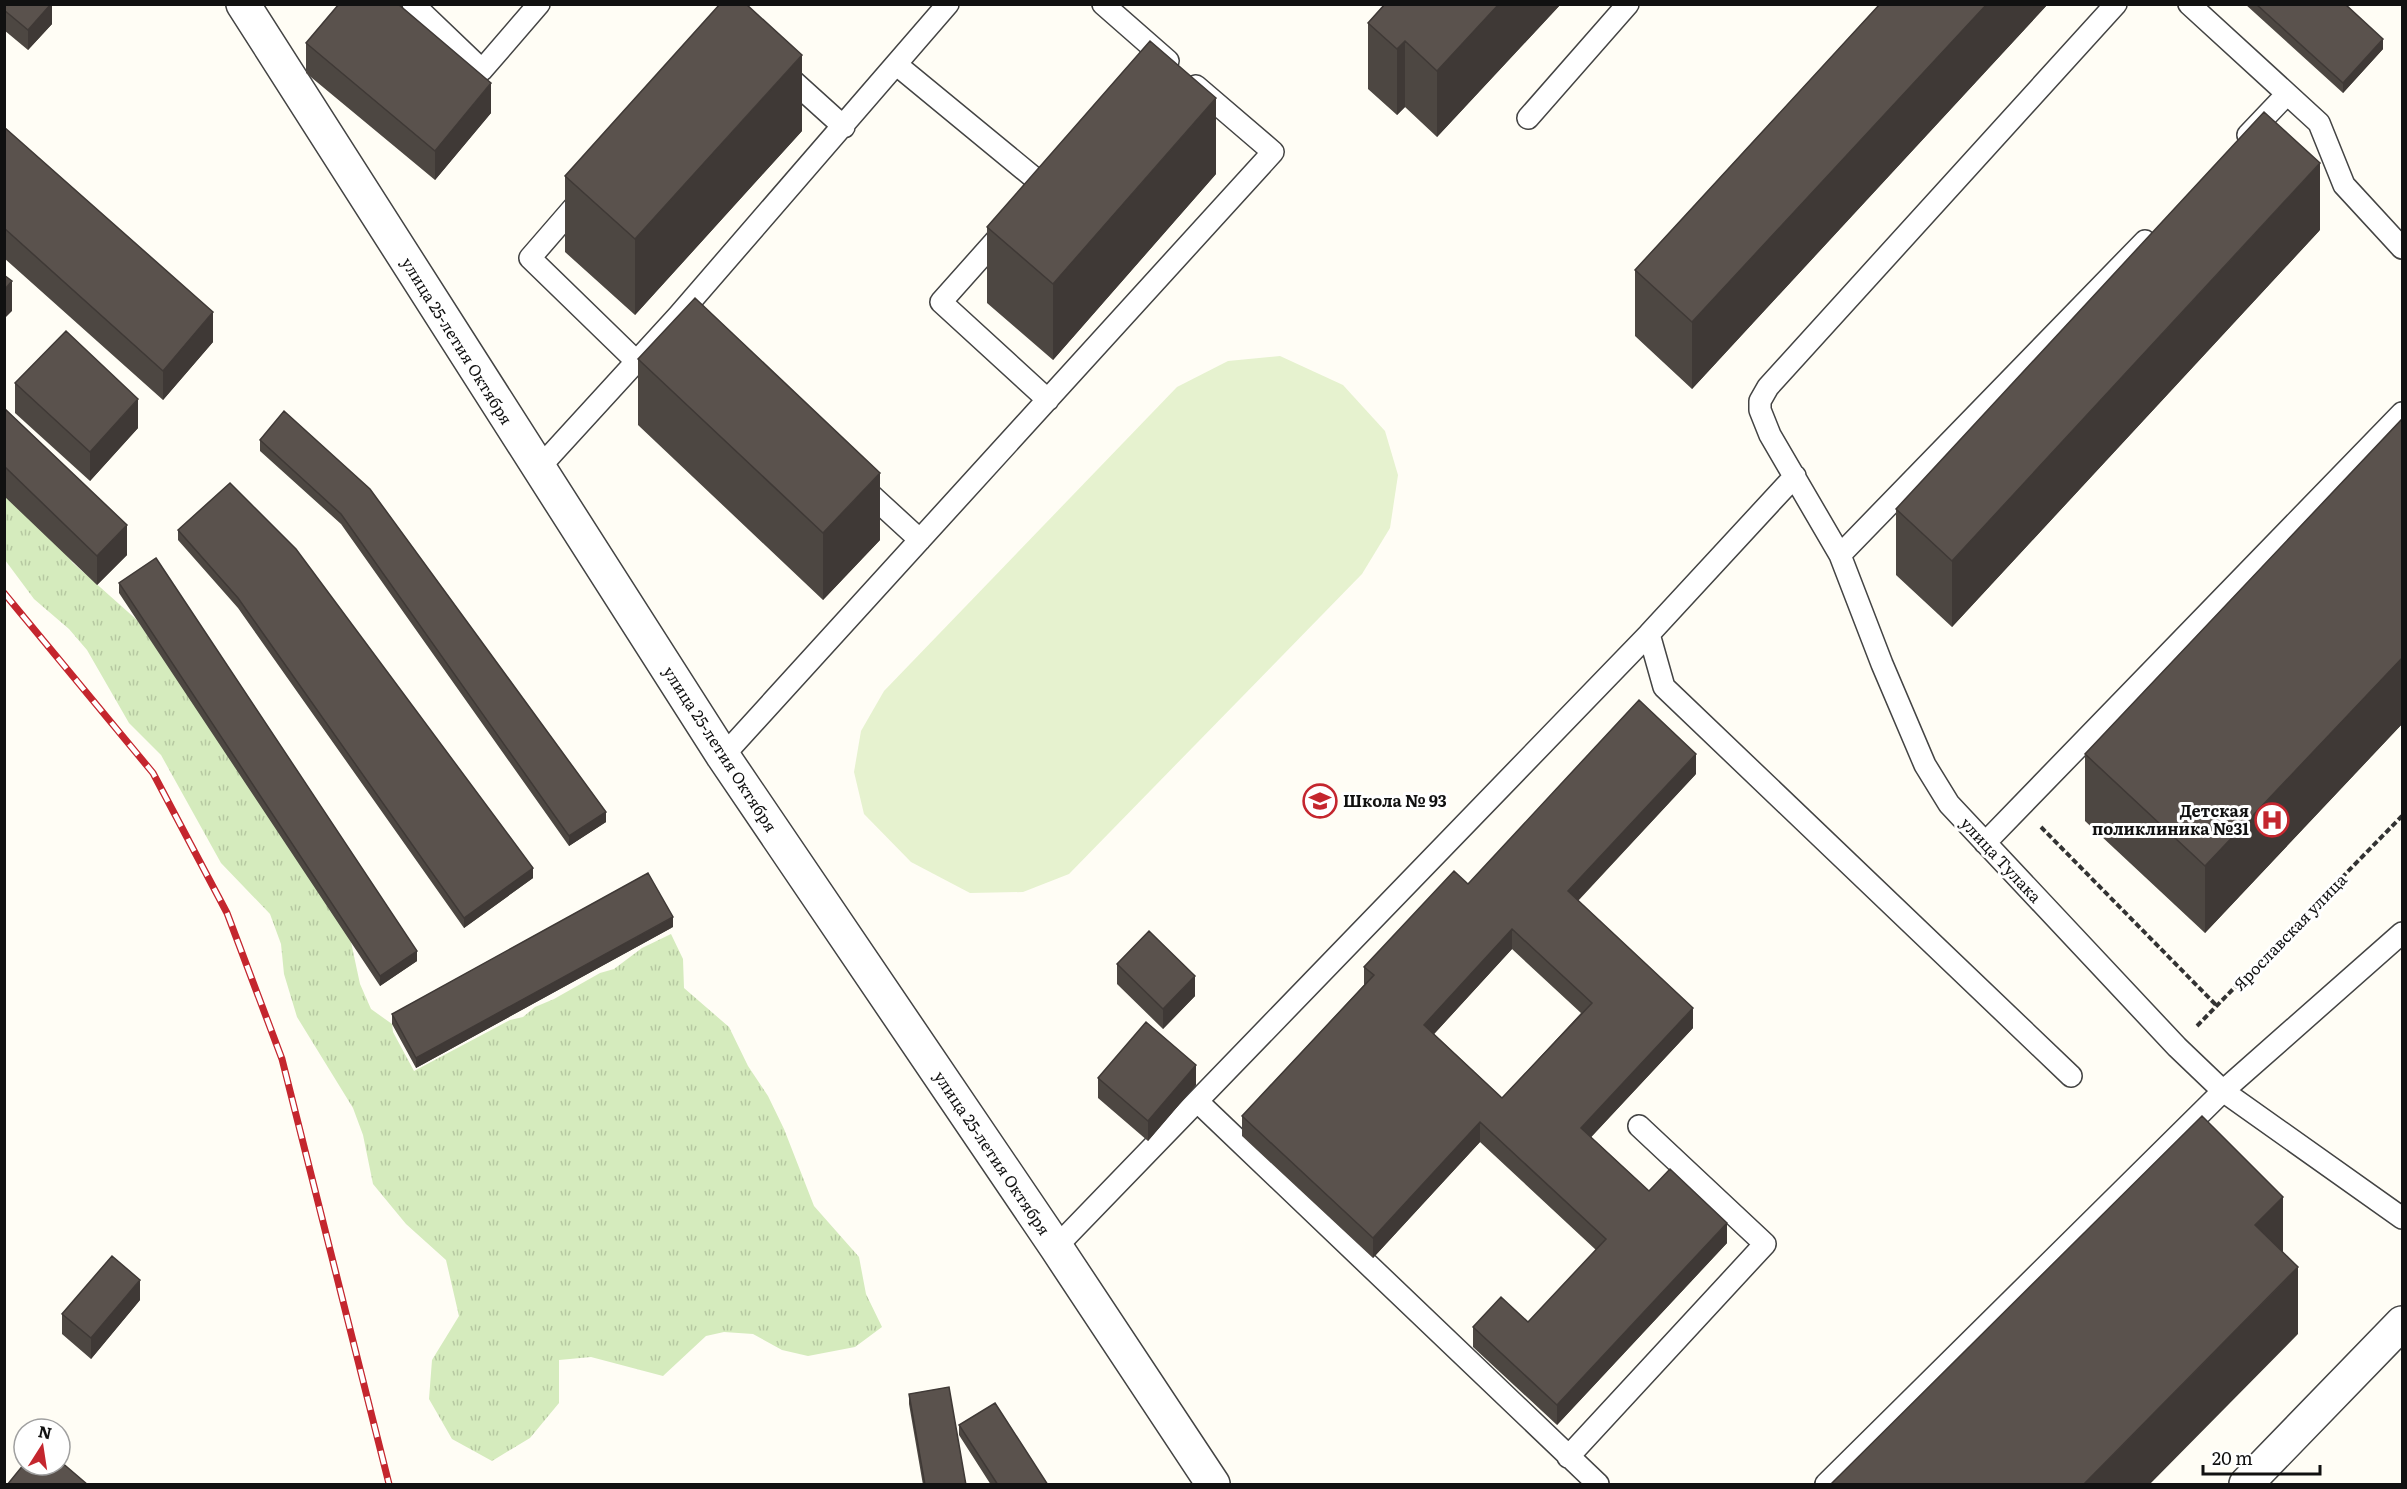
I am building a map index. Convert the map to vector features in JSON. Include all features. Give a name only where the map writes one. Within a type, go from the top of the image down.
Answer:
[{"type":"street","name":"улица 25-летия Октября","points":[[243,4],[723,756],[1056,1246],[1213,1485]]},
{"type":"street","points":[[2246,1485],[2403,1323]]},
{"type":"lane","points":[[413,4],[482,70],[539,4]]},
{"type":"lane","points":[[538,469],[678,316],[844,127],[948,4]]},
{"type":"lane","points":[[723,756],[1273,153],[1103,4]]},
{"type":"lane","points":[[1528,118],[1628,4]]},
{"type":"lane","name":"улица Тулака","points":[[2116,4],[1768,387],[1760,401],[1760,410],[1770,435],[1840,555],[1882,664],[1925,765],[1949,804],[2177,1047],[2223,1091],[2403,1218]]},
{"type":"lane","points":[[2189,4],[2319,123],[2344,185],[2403,248]]},
{"type":"lane","points":[[1145,73],[1161,55]]},
{"type":"lane","points":[[767,57],[844,127]]},
{"type":"lane","points":[[897,65],[1044,186]]},
{"type":"lane","points":[[2238,146],[2287,94]]},
{"type":"lane","points":[[1048,400],[941,302],[1060,169]]},
{"type":"lane","points":[[593,186],[530,258],[636,361]]},
{"type":"lane","points":[[1840,555],[2163,222]]},
{"type":"lane","points":[[678,316],[695,332]]},
{"type":"lane","points":[[1985,843],[2403,413]]},
{"type":"lane","points":[[842,468],[920,540]]},
{"type":"lane","points":[[1056,1246],[1198,1102],[1648,634],[1795,476]]},
{"type":"lane","points":[[1648,634],[1664,687],[2071,1076]]},
{"type":"lane","points":[[1826,1485],[2223,1091],[2403,933]]},
{"type":"lane","points":[[1198,1102],[1598,1485]]},
{"type":"lane","points":[[1569,1457],[1766,1244],[1639,1126]]},
{"type":"path","points":[[2020,806],[2217,1006]]},
{"type":"path","name":"Ярославская улица","points":[[2177,1047],[2403,816]]},
{"type":"green space","points":[[1280,356],[1343,385],[1385,431],[1398,475],[1390,528],[1362,574],[1069,874],[1023,892],[970,893],[911,862],[864,814],[854,772],[861,731],[884,691],[1177,387],[1228,361]]},
{"type":"green space","points":[[4,479],[73,563],[137,620],[335,911],[351,942],[360,984],[371,1009],[392,1024],[393,1032],[414,1071],[510,1020],[523,1017],[535,1007],[600,973],[614,969],[642,948],[671,934],[683,959],[684,988],[729,1027],[784,1129],[814,1206],[859,1257],[866,1294],[882,1327],[855,1347],[808,1356],[782,1350],[753,1334],[724,1332],[706,1336],[663,1376],[591,1357],[559,1360],[559,1403],[530,1438],[492,1461],[452,1439],[429,1399],[432,1360],[459,1316],[446,1260],[406,1224],[373,1184],[363,1135],[353,1108],[297,1017],[284,974],[281,944],[270,914],[221,863],[161,755],[129,723],[87,650],[69,629],[34,599],[5,560]]},
{"type":"building","points":[[4,4],[51,4],[28,30],[4,10]]},
{"type":"building","points":[[339,4],[398,4],[491,83],[435,151],[306,43]]},
{"type":"building","points":[[720,4],[746,4],[802,55],[635,239],[565,176]]},
{"type":"building","points":[[1385,4],[1499,4],[1437,71],[1405,41],[1397,49],[1368,23]]},
{"type":"building","points":[[1880,4],[1987,4],[1692,322],[1635,270]]},
{"type":"building","points":[[2256,4],[2345,4],[2383,39],[2343,83]]},
{"type":"building","points":[[1150,41],[1216,98],[1053,284],[987,227]]},
{"type":"building","points":[[2264,112],[2320,163],[1952,561],[1896,509]]},
{"type":"building","points":[[4,127],[213,312],[163,371],[4,228]]},
{"type":"building","points":[[4,275],[12,281],[4,290]]},
{"type":"building","points":[[695,298],[880,473],[823,533],[638,359]]},
{"type":"building","points":[[66,331],[138,399],[90,452],[15,383]]},
{"type":"building","points":[[4,408],[127,525],[97,556],[4,466]]},
{"type":"building","points":[[284,411],[370,489],[606,812],[569,836],[341,514],[260,440]]},
{"type":"building","name":"Детская поликлиника №31","points":[[2403,418],[2403,657],[2205,866],[2085,754]]},
{"type":"building","points":[[230,483],[296,549],[533,868],[464,918],[238,598],[178,530]]},
{"type":"building","points":[[156,558],[417,951],[380,976],[119,583]]},
{"type":"building","points":[[1639,700],[1696,754],[1568,891],[1693,1008],[1581,1128],[1649,1191],[1670,1169],[1727,1223],[1557,1405],[1473,1327],[1501,1297],[1528,1322],[1606,1239],[1480,1122],[1373,1238],[1242,1116],[1374,975],[1364,967],[1454,871],[1468,884]],"holes":[[[1512,929],[1592,1003],[1502,1098],[1424,1025]]]},
{"type":"building","points":[[648,873],[673,917],[416,1058],[392,1014]]},
{"type":"building","points":[[1149,931],[1195,976],[1163,1009],[1117,964]]},
{"type":"building","points":[[1146,1022],[1196,1065],[1148,1121],[1098,1078]]},
{"type":"building","points":[[2202,1116],[2283,1197],[2255,1225],[2298,1267],[2083,1485],[1830,1485]]},
{"type":"building","points":[[112,1256],[140,1280],[91,1338],[62,1314]]},
{"type":"building","points":[[949,1387],[966,1485],[925,1485],[909,1394]]},
{"type":"building","points":[[995,1403],[1048,1485],[998,1485],[959,1425]]},
{"type":"building","points":[[72,1471],[88,1485],[7,1485],[13,1477],[72,1477]]},
{"type":"railway","points":[[4,593],[153,773],[227,913],[282,1059],[389,1484]]},
{"type":"place","name":"Школа № 93","points":[[1320,801]]},
{"type":"place","name":"Детская поликлиника №31","points":[[2272,820]]}]
